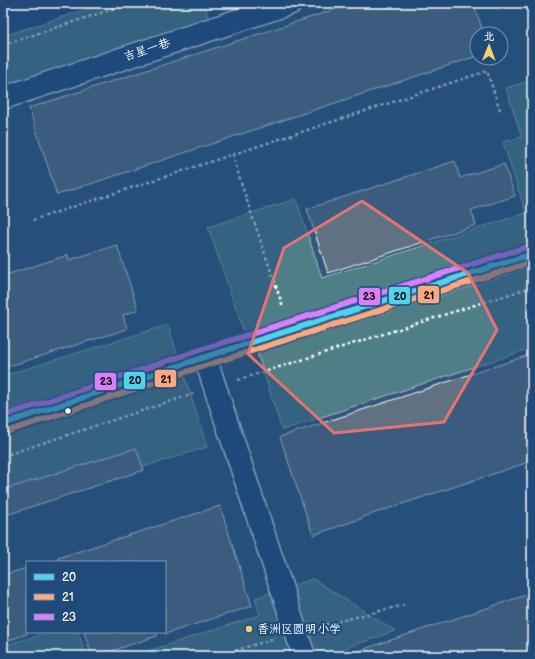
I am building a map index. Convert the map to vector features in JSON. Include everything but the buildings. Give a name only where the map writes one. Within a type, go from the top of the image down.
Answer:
[{"type":"street","name":"吉星一巷","points":[[3,98],[290,3]]},
{"type":"street","points":[[3,424],[205,357],[532,254]]},
{"type":"street","points":[[205,357],[304,656]]},
{"type":"path","points":[[3,45],[131,3]]},
{"type":"path","points":[[33,220],[487,71],[500,110]]},
{"type":"path","points":[[233,154],[241,183],[291,330]]},
{"type":"path","points":[[3,456],[215,387],[532,287]]},
{"type":"highlighted area","points":[[362,201],[468,273],[497,330],[444,422],[334,433],[248,354],[284,248]]},
{"type":"shaded area","points":[[217,3],[290,3],[224,25]]},
{"type":"shaded area","points":[[292,3],[532,3],[532,253],[3,423],[3,98]]},
{"type":"shaded area","points":[[532,254],[532,656],[3,656],[3,424]]},
{"type":"green space","points":[[105,3],[204,3],[216,40],[3,109],[3,36]]},
{"type":"green space","points":[[532,80],[532,248],[245,335],[208,227],[296,199],[322,278],[526,213],[503,142],[522,137],[506,88]]},
{"type":"green space","points":[[532,262],[532,348],[282,430],[256,349]]},
{"type":"green space","points":[[168,325],[207,447],[3,511],[3,376]]},
{"type":"green space","points":[[313,579],[395,631],[346,648],[349,656],[133,656],[260,615],[255,598]]},
{"type":"green space","points":[[47,633],[78,633],[86,656],[3,656],[3,646]]},
{"type":"transit line","name":"23","points":[[3,416],[203,349],[530,246]]},
{"type":"transit line","name":"20","points":[[3,424],[205,357],[532,254]]},
{"type":"transit line","name":"21","points":[[6,432],[207,365],[532,262]]},
{"type":"place","name":"香洲区圆明小学","points":[[249,629]]}]
